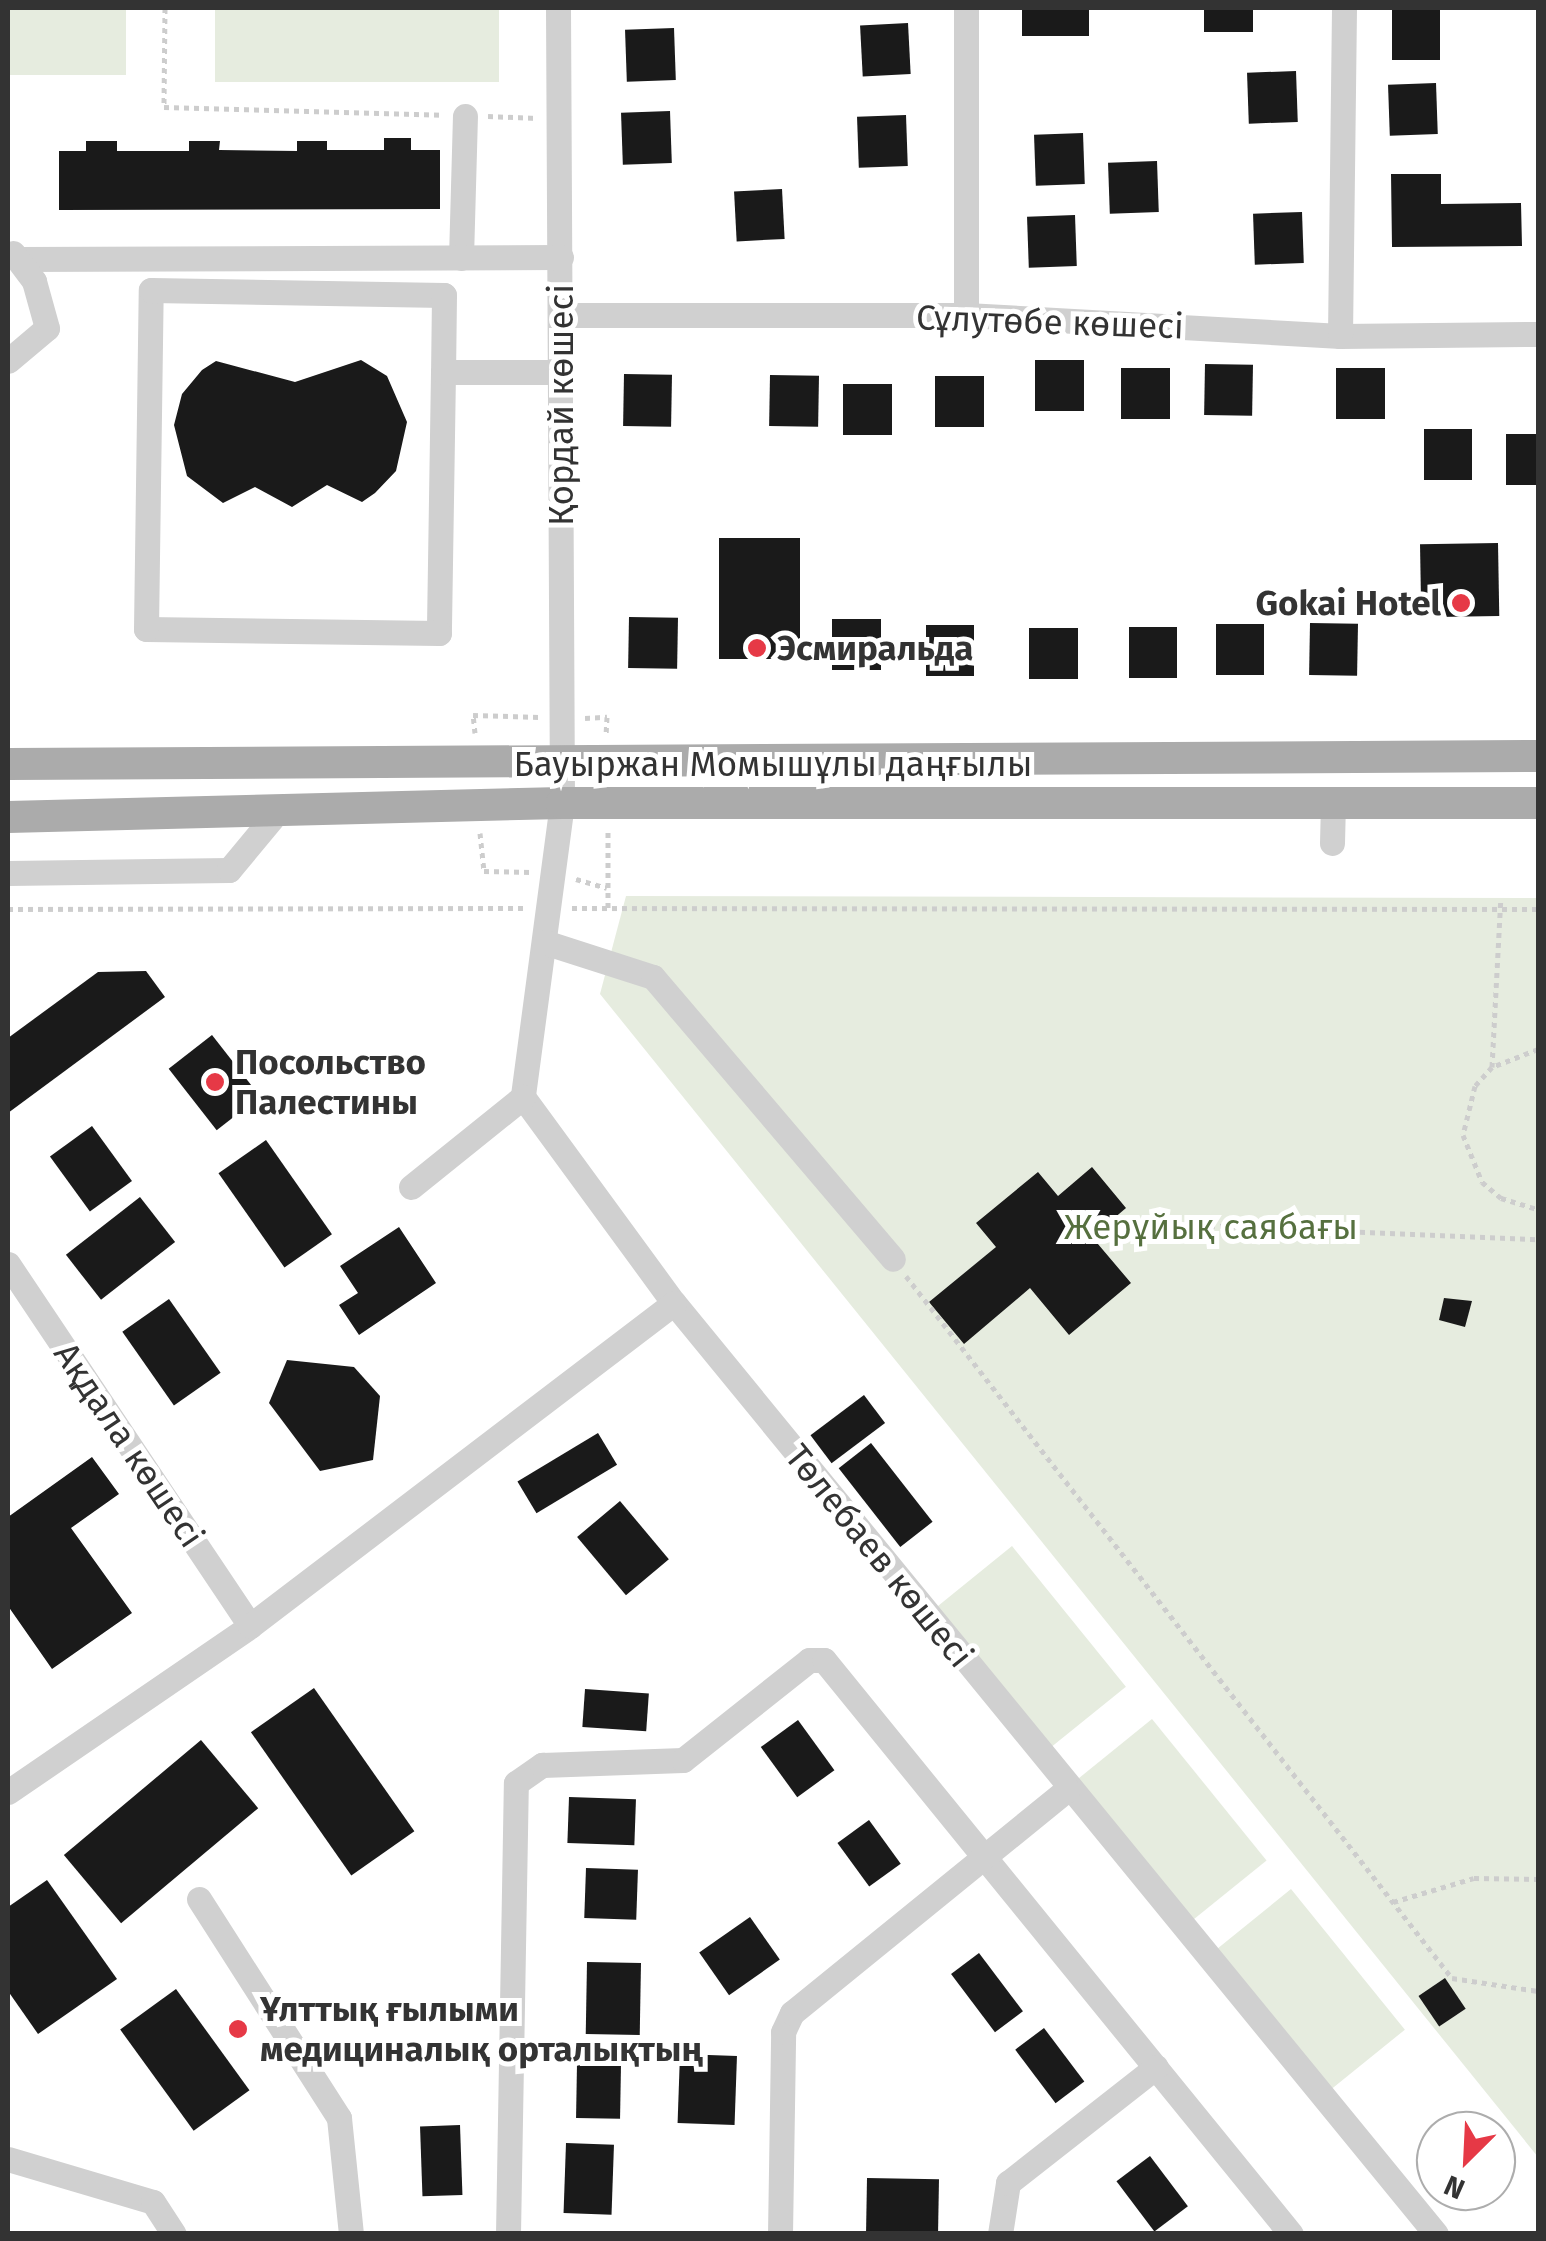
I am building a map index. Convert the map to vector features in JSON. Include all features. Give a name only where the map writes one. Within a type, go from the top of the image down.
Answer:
[{"type":"main road","name":"Бауыржан Момышұлы даңғылы","points":[[8,764],[562,757],[1538,756]]},
{"type":"main road","name":"Бауыржан Момышұлы даңғылы","points":[[8,817],[562,804],[1538,803]]},
{"type":"street","name":"Қордай көшесі","points":[[558,8],[562,804]]},
{"type":"street","points":[[966,8],[966,315]]},
{"type":"street","points":[[1340,336],[1344,8]]},
{"type":"street","points":[[462,258],[465,116]]},
{"type":"street","points":[[13,253],[561,257]]},
{"type":"street","points":[[8,361],[47,328],[34,281],[13,253]]},
{"type":"street","points":[[151,290],[444,295],[443,372],[439,633],[146,629],[151,290]]},
{"type":"street","name":"Сұлутөбе көшесі","points":[[561,315],[966,315],[1340,336],[1538,334]]},
{"type":"street","points":[[443,372],[561,372]]},
{"type":"street","points":[[8,800],[8,817]]},
{"type":"street","points":[[1332,843],[1333,803]]},
{"type":"street","points":[[411,1187],[523,1097],[562,804]]},
{"type":"street","points":[[8,873],[229,870],[278,811]]},
{"type":"street","points":[[544,942],[653,977],[892,1259]]},
{"type":"street","name":"Төлебаев көшесі","points":[[523,1097],[674,1303],[1436,2234]]},
{"type":"street","name":"Ақдала көшесі","points":[[8,1264],[250,1626]]},
{"type":"street","points":[[8,1792],[250,1626],[674,1303]]},
{"type":"street","points":[[508,2234],[516,1783],[527,1769],[683,1760],[808,1660],[824,1660],[1291,2234]]},
{"type":"street","points":[[780,2234],[783,2032],[792,2013],[1068,1788]]},
{"type":"street","points":[[199,1899],[339,2118],[351,2234]]},
{"type":"street","points":[[1000,2234],[1008,2183],[1156,2067]]},
{"type":"street","points":[[8,2159],[153,2202],[174,2234]]},
{"type":"path","points":[[165,8],[164,107],[560,118]]},
{"type":"path","points":[[606,888],[608,908]]},
{"type":"path","points":[[1501,898],[1492,1067],[1465,1110],[1468,1160],[1501,1198],[1538,1209]]},
{"type":"path","points":[[8,908],[1538,908]]},
{"type":"path","points":[[1492,1067],[1538,1049]]},
{"type":"path","points":[[1150,1223],[1538,1239]]},
{"type":"path","points":[[892,1259],[1452,1978],[1538,1990]]},
{"type":"path","points":[[1393,1902],[1474,1878],[1538,1879]]},
{"type":"green space","points":[[8,8],[126,8],[126,75],[8,75]]},
{"type":"green space","points":[[215,8],[499,8],[499,82],[215,82]]},
{"type":"green space","name":"Жерұйық саябағы","points":[[626,896],[1538,898],[1538,2157],[1516,2130],[1516,2111],[1501,2111],[600,994]]},
{"type":"green space","points":[[1012,1546],[1126,1687],[1050,1748],[936,1608]]},
{"type":"green space","points":[[1152,1719],[1267,1860],[1190,1922],[1076,1781]]},
{"type":"green space","points":[[1291,1889],[1405,2030],[1329,2091],[1215,1951]]},
{"type":"building","points":[[1022,8],[1089,8],[1089,36],[1022,36]]},
{"type":"building","points":[[1204,8],[1253,8],[1253,32],[1204,32]]},
{"type":"building","points":[[1392,8],[1440,8],[1440,60],[1392,60]]},
{"type":"building","points":[[908,23],[911,74],[863,76],[860,26]]},
{"type":"building","points":[[674,28],[676,80],[627,82],[625,30]]},
{"type":"building","points":[[1296,71],[1298,122],[1249,124],[1247,73]]},
{"type":"building","points":[[1436,83],[1438,134],[1390,136],[1388,85]]},
{"type":"building","points":[[670,111],[672,163],[623,165],[621,113]]},
{"type":"building","points":[[906,115],[908,166],[859,168],[857,117]]},
{"type":"building","points":[[1083,133],[1085,184],[1036,186],[1034,135]]},
{"type":"building","points":[[384,138],[411,138],[411,150],[440,150],[440,209],[59,210],[59,151],[86,151],[86,141],[117,141],[117,151],[189,151],[189,141],[220,141],[219,150],[297,151],[297,141],[327,141],[327,150],[384,150]]},
{"type":"building","points":[[1157,161],[1159,212],[1110,214],[1108,163]]},
{"type":"building","points":[[1391,174],[1441,174],[1441,204],[1521,203],[1522,246],[1392,247]]},
{"type":"building","points":[[782,189],[785,239],[737,241],[734,192]]},
{"type":"building","points":[[1302,212],[1304,263],[1255,265],[1253,214]]},
{"type":"building","points":[[1075,215],[1077,266],[1029,268],[1027,217]]},
{"type":"building","points":[[361,360],[387,376],[407,422],[396,471],[362,502],[327,485],[292,507],[255,487],[223,503],[187,476],[174,425],[182,394],[202,370],[216,361],[295,382]]},
{"type":"building","points":[[1035,360],[1084,360],[1084,411],[1035,411]]},
{"type":"building","points":[[1205,364],[1253,365],[1252,416],[1204,415]]},
{"type":"building","points":[[1121,368],[1170,368],[1170,419],[1121,419]]},
{"type":"building","points":[[1336,368],[1385,368],[1385,419],[1336,419]]},
{"type":"building","points":[[624,374],[672,375],[671,427],[623,426]]},
{"type":"building","points":[[770,375],[819,376],[818,427],[769,426]]},
{"type":"building","points":[[935,376],[984,376],[984,427],[935,427]]},
{"type":"building","points":[[843,384],[892,384],[892,435],[843,435]]},
{"type":"building","points":[[1424,429],[1472,429],[1472,480],[1424,480]]},
{"type":"building","points":[[1506,434],[1538,434],[1538,485],[1506,485]]},
{"type":"building","points":[[719,538],[800,538],[800,659],[719,659]]},
{"type":"building","points":[[1498,543],[1499,616],[1421,617],[1420,544]]},
{"type":"building","points":[[629,617],[678,618],[677,669],[628,668]]},
{"type":"building","points":[[832,619],[881,619],[881,670],[832,670]]},
{"type":"building","points":[[1310,623],[1358,624],[1357,676],[1309,675]]},
{"type":"building","points":[[1216,624],[1264,624],[1264,675],[1216,675]]},
{"type":"building","points":[[926,625],[974,625],[974,676],[926,676]]},
{"type":"building","points":[[1129,627],[1177,627],[1177,678],[1129,678]]},
{"type":"building","points":[[1029,628],[1078,628],[1078,679],[1029,679]]},
{"type":"building","points":[[146,971],[165,997],[8,1113],[8,1038],[98,972]]},
{"type":"building","name":"Посольство Палестины","points":[[212,1035],[260,1096],[217,1130],[169,1069]]},
{"type":"building","points":[[92,1126],[132,1181],[90,1212],[50,1157]]},
{"type":"building","points":[[266,1140],[332,1234],[284,1267],[218,1173]]},
{"type":"building","points":[[1092,1167],[1126,1208],[1092,1237],[1131,1283],[1069,1335],[1030,1288],[964,1344],[929,1302],[996,1247],[976,1223],[1038,1172],[1058,1196]]},
{"type":"building","points":[[140,1197],[175,1242],[101,1300],[66,1255]]},
{"type":"building","points":[[399,1227],[436,1283],[359,1335],[339,1305],[358,1293],[340,1266]]},
{"type":"building","points":[[1444,1298],[1472,1301],[1465,1327],[1439,1320]]},
{"type":"building","points":[[169,1299],[221,1373],[174,1405],[122,1332]]},
{"type":"building","points":[[287,1360],[354,1367],[380,1396],[373,1460],[320,1471],[269,1403]]},
{"type":"building","points":[[864,1395],[885,1423],[832,1463],[810,1435]]},
{"type":"building","points":[[598,1433],[617,1465],[536,1513],[517,1481]]},
{"type":"building","points":[[871,1443],[933,1522],[900,1547],[839,1468]]},
{"type":"building","points":[[92,1457],[119,1494],[71,1528],[132,1613],[52,1669],[8,1606],[8,1517]]},
{"type":"building","points":[[620,1501],[669,1559],[626,1595],[577,1537]]},
{"type":"building","points":[[314,1688],[414,1831],[351,1876],[251,1732]]},
{"type":"building","points":[[585,1689],[649,1693],[646,1731],[582,1727]]},
{"type":"building","points":[[798,1720],[834,1770],[797,1797],[761,1747]]},
{"type":"building","points":[[201,1740],[258,1808],[121,1923],[64,1855]]},
{"type":"building","points":[[569,1797],[636,1799],[634,1845],[567,1843]]},
{"type":"building","points":[[869,1820],[901,1864],[869,1887],[837,1843]]},
{"type":"building","points":[[586,1868],[638,1870],[636,1920],[584,1918]]},
{"type":"building","points":[[47,1880],[117,1979],[38,2034],[8,1991],[8,1907]]},
{"type":"building","points":[[750,1917],[780,1960],[729,1995],[699,1953]]},
{"type":"building","points":[[979,1953],[1023,2011],[995,2032],[951,1974]]},
{"type":"building","points":[[587,1962],[641,1963],[640,2035],[586,2034]]},
{"type":"building","points":[[1445,1978],[1466,2009],[1439,2027],[1418,1996]]},
{"type":"building","points":[[176,1989],[249,2090],[194,2131],[120,2030]]},
{"type":"building","points":[[1044,2028],[1084,2082],[1056,2103],[1015,2050]]},
{"type":"building","points":[[680,2054],[737,2056],[735,2125],[678,2123]]},
{"type":"building","points":[[577,2064],[621,2065],[620,2119],[576,2118]]},
{"type":"building","points":[[460,2125],[462,2195],[422,2196],[420,2126]]},
{"type":"building","points":[[566,2143],[614,2145],[612,2215],[564,2213]]},
{"type":"building","points":[[1150,2156],[1188,2206],[1154,2232],[1116,2181]]},
{"type":"building","points":[[867,2178],[939,2179],[938,2234],[866,2234]]},
{"type":"place","name":"Gokai Hotel","points":[[1461,603]]},
{"type":"place","name":"Эсмиральда","points":[[757,648]]},
{"type":"place","name":"Посольство Палестины","points":[[215,1082]]},
{"type":"place","name":"Ұлттық ғылыми медициналық орталықтың","points":[[238,2029]]}]
